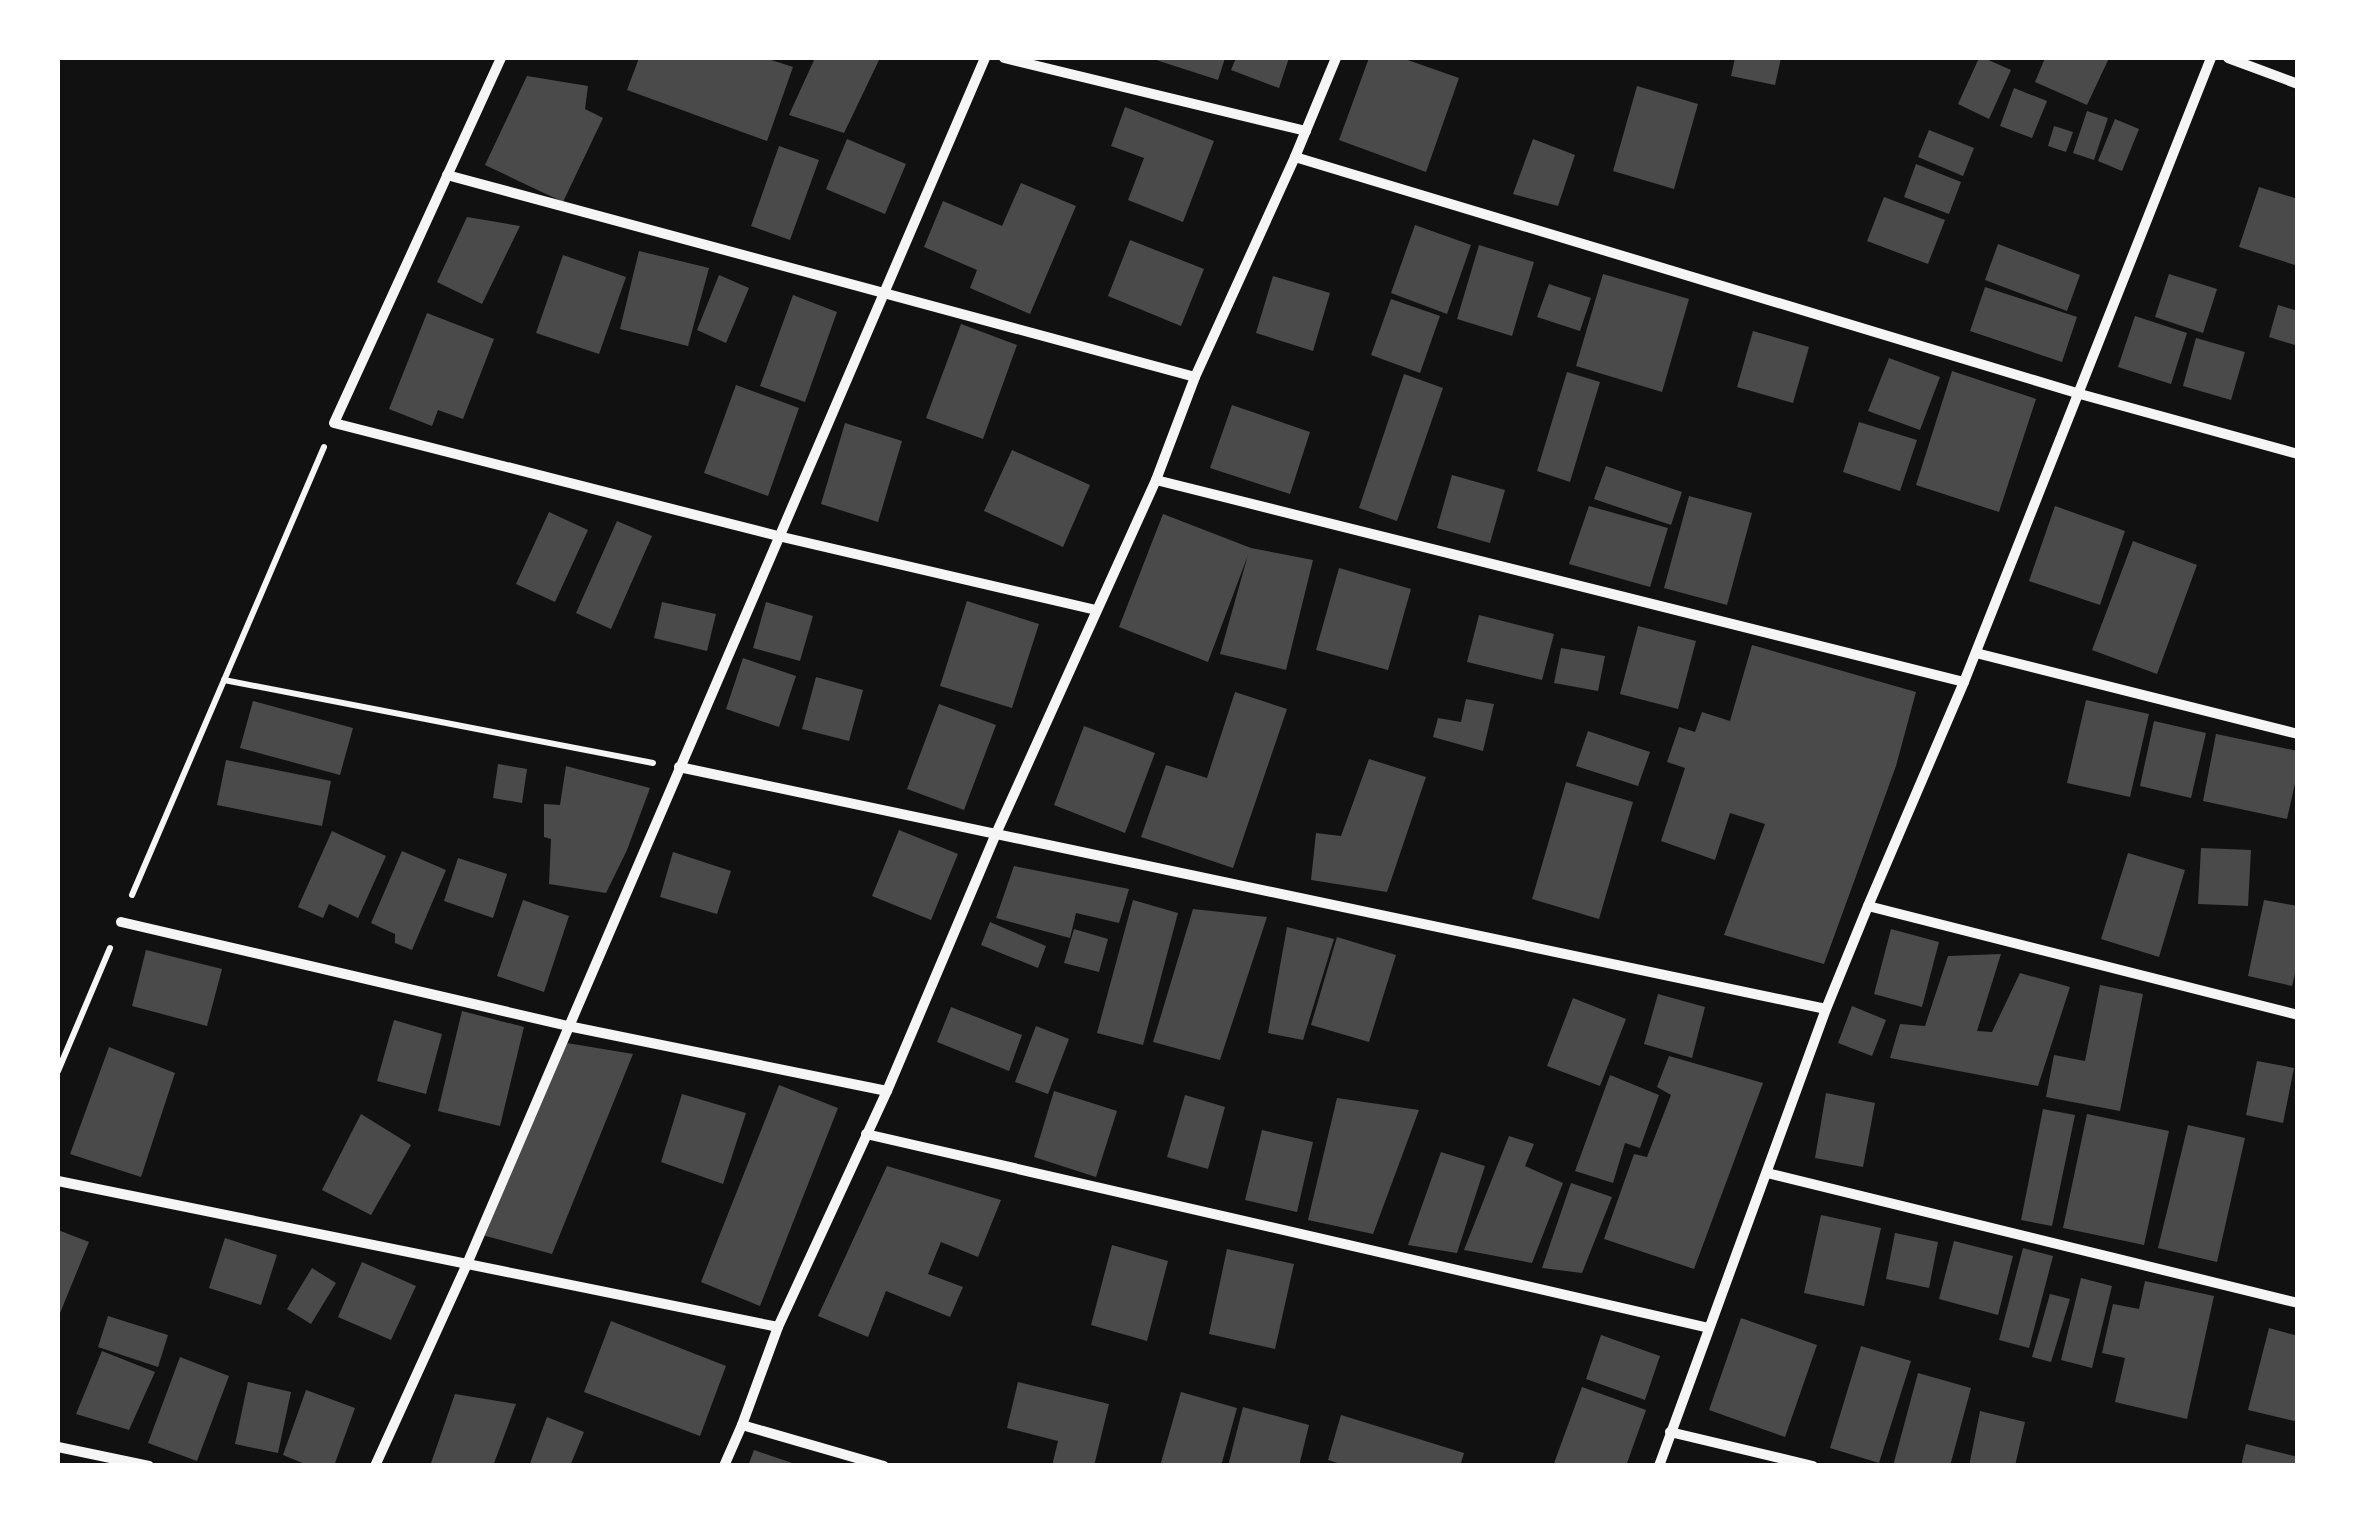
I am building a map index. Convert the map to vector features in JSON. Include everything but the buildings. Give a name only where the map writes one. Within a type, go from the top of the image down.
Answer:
[{"type":"street","points":[[501,58],[334,423],[778,536],[1096,610]]},
{"type":"street","points":[[374,1466],[467,1264],[985,58]]},
{"type":"street","points":[[1004,58],[1306,131]]},
{"type":"street","points":[[724,1466],[778,1326],[887,1092],[1336,58]]},
{"type":"street","points":[[1659,1466],[1826,1010],[1976,653],[2211,58]]},
{"type":"street","points":[[2228,58],[2298,84]]},
{"type":"street","points":[[1295,157],[2080,394],[2298,454]]},
{"type":"street","points":[[447,175],[1195,377]]},
{"type":"street","points":[[1156,480],[1964,682]]},
{"type":"street","points":[[1976,653],[2298,734]]},
{"type":"street","points":[[679,768],[1826,1010]]},
{"type":"street","points":[[1868,906],[2298,1016]]},
{"type":"street","points":[[121,922],[568,1026],[887,1092]]},
{"type":"street","points":[[866,1134],[1709,1328]]},
{"type":"street","points":[[1767,1174],[2298,1303]]},
{"type":"street","points":[[58,1181],[778,1326]]},
{"type":"street","points":[[742,1425],[884,1466]]},
{"type":"street","points":[[1670,1432],[1813,1466]]},
{"type":"street","points":[[58,1448],[149,1466]]},
{"type":"path","points":[[58,1071],[334,423]]},
{"type":"path","points":[[224,680],[679,768]]}]
